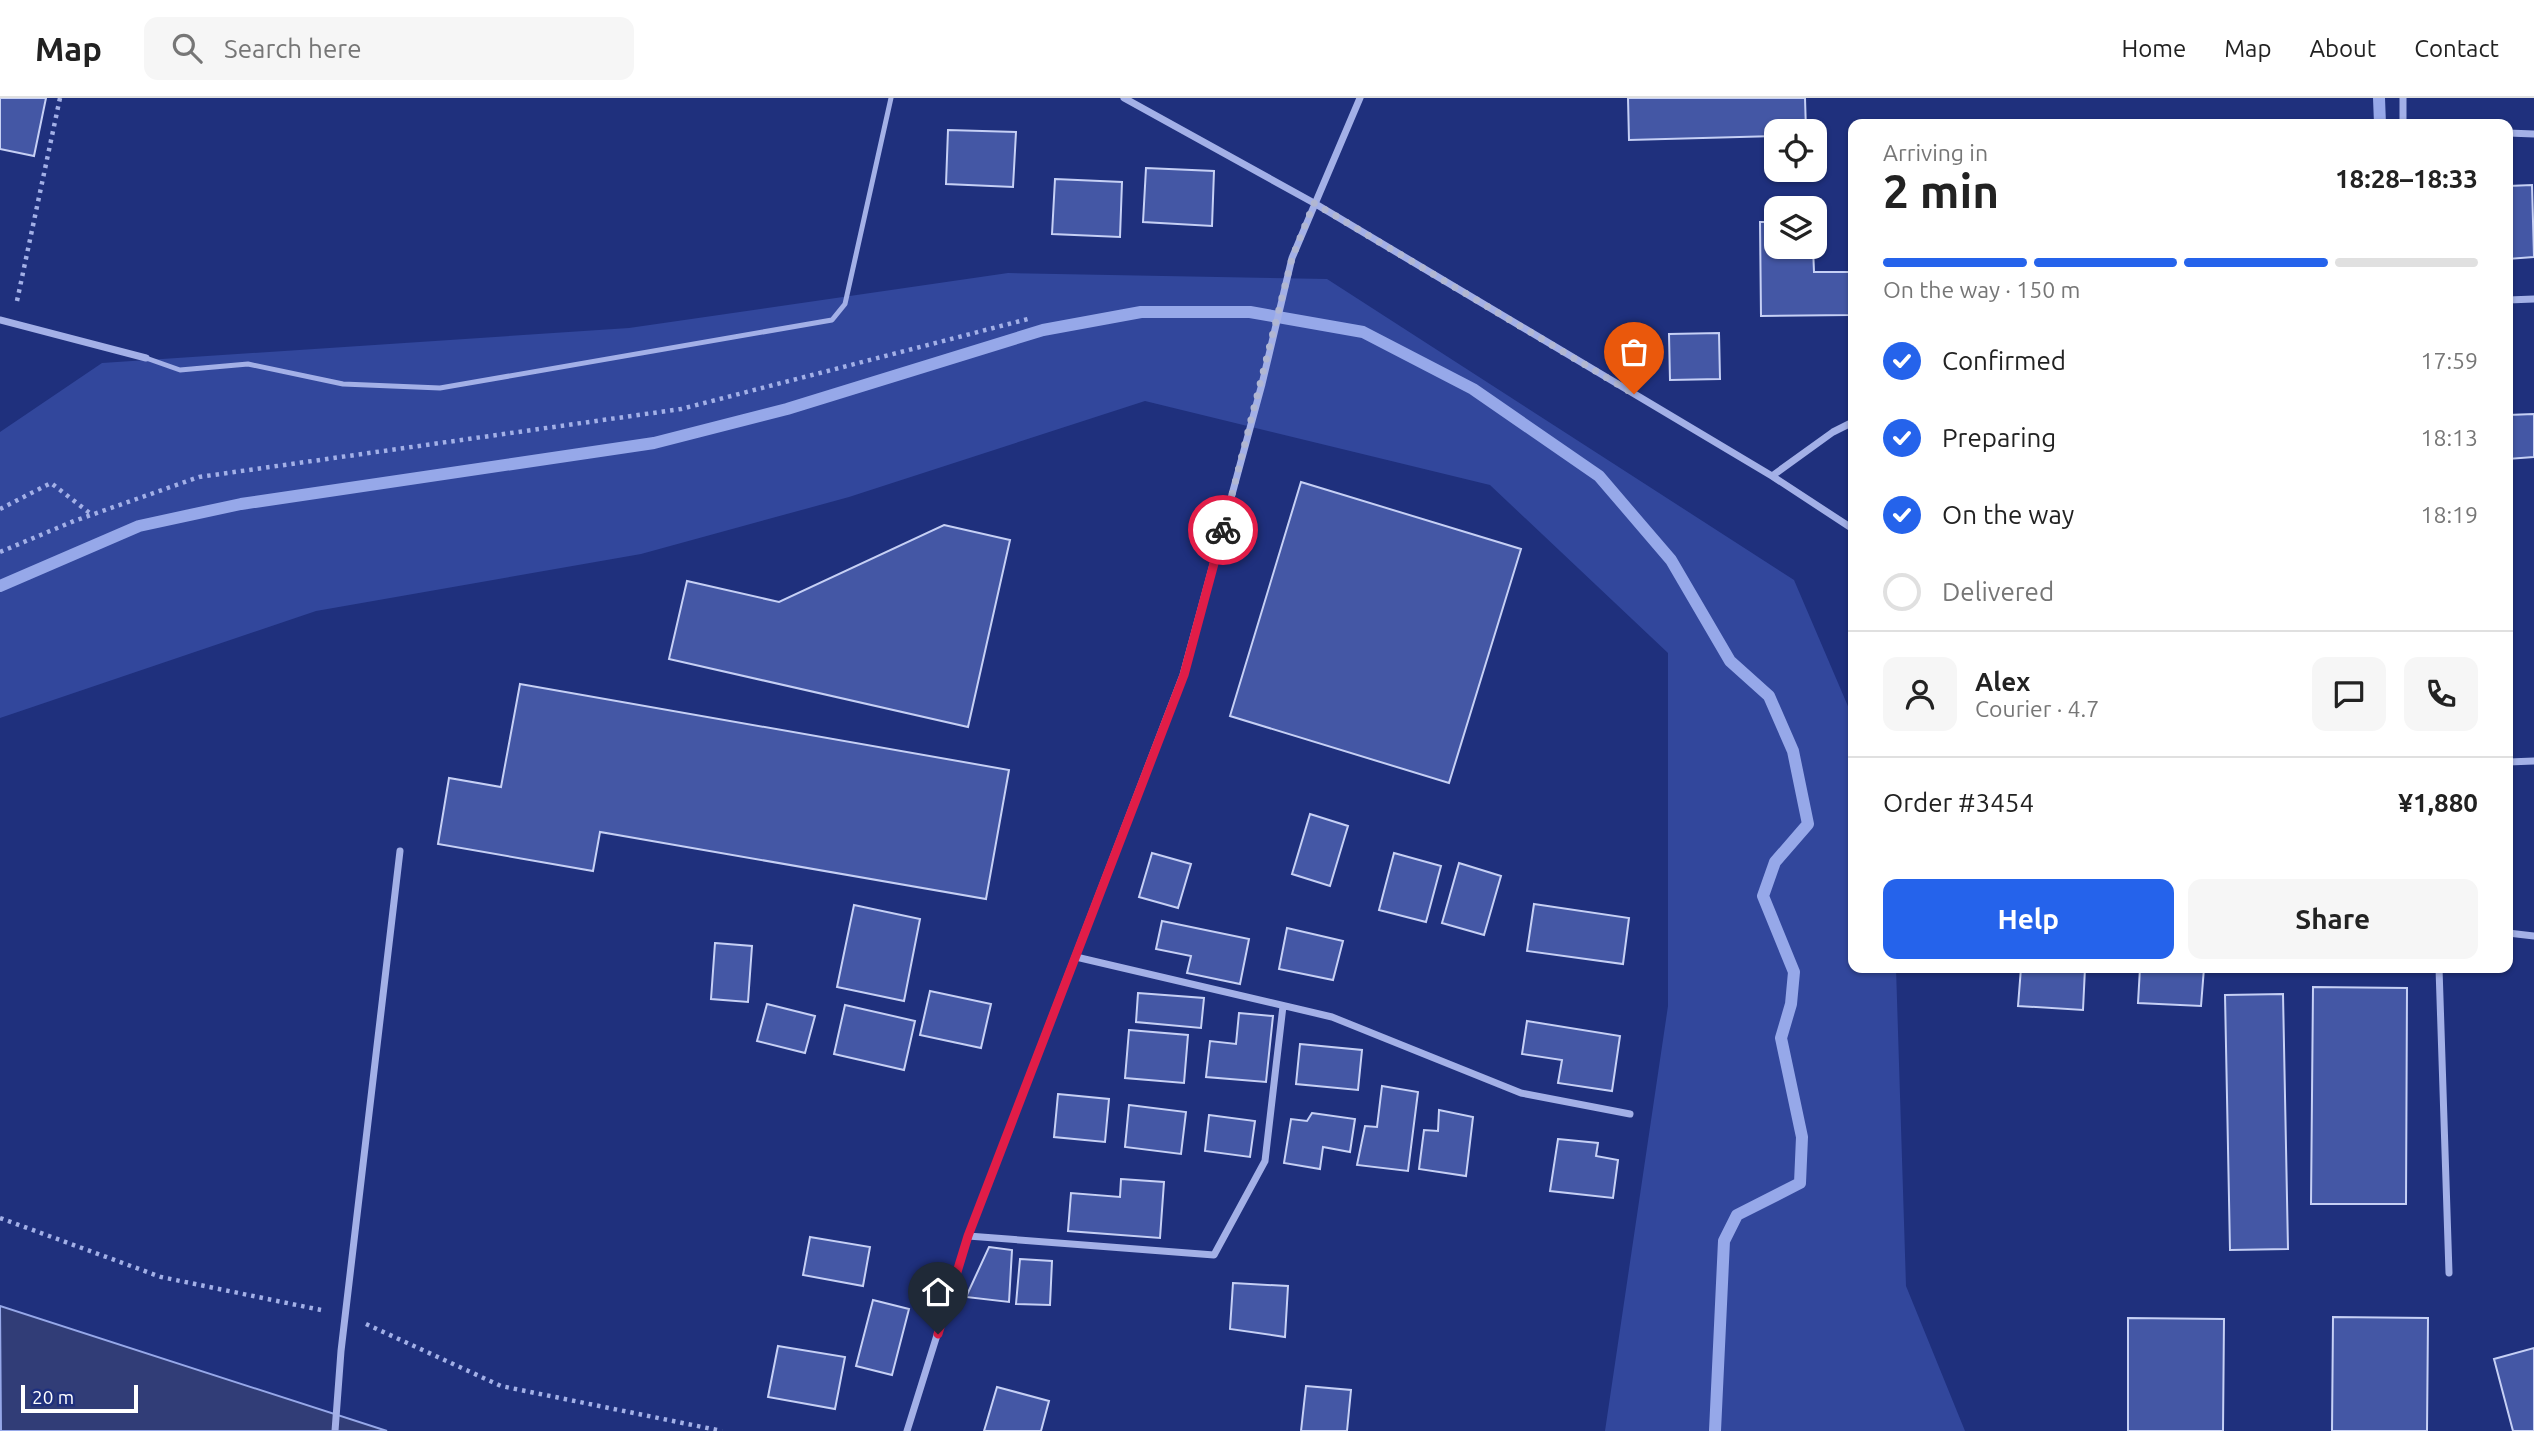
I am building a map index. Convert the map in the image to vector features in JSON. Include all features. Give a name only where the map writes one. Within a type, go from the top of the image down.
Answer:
[{"type":"street","points":[[1124,98],[1314,203],[1772,477],[1848,526]]},
{"type":"street","points":[[907,1431],[968,1236],[1184,675],[1262,384],[1292,258],[1360,98]]},
{"type":"street","points":[[2403,98],[2403,119]]},
{"type":"street","points":[[2513,133],[2534,134]]},
{"type":"street","points":[[2513,300],[2534,299]]},
{"type":"street","points":[[0,320],[146,358]]},
{"type":"street","points":[[1772,477],[1832,432],[1848,424]]},
{"type":"street","points":[[2513,762],[2534,761]]},
{"type":"street","points":[[335,1431],[341,1351],[400,851]]},
{"type":"street","points":[[2513,934],[2534,936]]},
{"type":"street","points":[[1076,957],[1332,1017],[1521,1093],[1630,1114]]},
{"type":"street","points":[[2438,973],[2449,1273]]},
{"type":"street","points":[[968,1236],[1214,1255],[1265,1161],[1283,1006]]},
{"type":"lane","points":[[146,358],[180,370],[248,364],[344,384],[440,388],[832,320],[845,304],[891,98]]},
{"type":"path","points":[[12,323],[60,98]]},
{"type":"path","points":[[0,552],[92,515],[200,477],[681,409],[1028,319]]},
{"type":"path","points":[[0,509],[51,483],[92,515]]},
{"type":"shaded area","points":[[1008,273],[1327,279],[1794,580],[1848,706],[1848,973],[1896,973],[1906,1286],[1965,1431],[1605,1431],[1668,1006],[1668,653],[1490,485],[1145,401],[849,497],[641,554],[316,611],[0,718],[0,432],[102,363],[629,328]]},
{"type":"shaded area","points":[[0,1306],[387,1431],[1,1431]]},
{"type":"building","points":[[0,98],[46,98],[34,156],[0,149]]},
{"type":"building","points":[[1628,98],[1805,98],[1806,119],[1764,119],[1764,136],[1629,140]]},
{"type":"building","points":[[948,130],[1016,132],[1013,187],[946,184]]},
{"type":"building","points":[[1146,168],[1214,171],[1212,226],[1143,222]]},
{"type":"building","points":[[1055,179],[1122,182],[1120,237],[1052,234]]},
{"type":"building","points":[[2532,185],[2534,257],[2513,259],[2513,186]]},
{"type":"building","points":[[1760,222],[1764,222],[1764,259],[1813,259],[1814,272],[1848,272],[1848,315],[1761,316]]},
{"type":"building","points":[[1719,333],[1720,379],[1670,380],[1669,334]]},
{"type":"building","points":[[2534,414],[2534,457],[2513,459],[2513,415]]},
{"type":"building","points":[[1301,482],[1521,549],[1449,783],[1230,716]]},
{"type":"building","points":[[944,525],[1010,540],[968,727],[669,659],[687,581],[779,602]]},
{"type":"building","points":[[520,684],[1009,770],[986,899],[600,832],[593,871],[438,844],[449,778],[501,787]]},
{"type":"building","points":[[1310,814],[1348,826],[1330,886],[1292,874]]},
{"type":"building","points":[[1152,853],[1191,864],[1178,908],[1139,897]]},
{"type":"building","points":[[1394,853],[1441,866],[1426,922],[1379,910]]},
{"type":"building","points":[[1459,863],[1501,876],[1484,935],[1442,923]]},
{"type":"building","points":[[1534,904],[1629,918],[1623,964],[1527,951]]},
{"type":"building","points":[[854,905],[920,919],[904,1001],[837,987]]},
{"type":"building","points":[[1162,921],[1249,939],[1240,984],[1187,973],[1191,956],[1156,949]]},
{"type":"building","points":[[1287,928],[1343,941],[1333,980],[1279,969]]},
{"type":"building","points":[[715,943],[752,946],[748,1002],[711,999]]},
{"type":"building","points":[[2021,973],[2085,973],[2083,1010],[2018,1006]]},
{"type":"building","points":[[2140,973],[2204,973],[2201,1006],[2138,1003]]},
{"type":"building","points":[[2313,987],[2407,988],[2406,1204],[2311,1204]]},
{"type":"building","points":[[930,991],[991,1004],[981,1048],[920,1035]]},
{"type":"building","points":[[1138,993],[1204,998],[1201,1028],[1136,1022]]},
{"type":"building","points":[[2283,994],[2288,1249],[2230,1250],[2225,995]]},
{"type":"building","points":[[767,1004],[815,1016],[805,1053],[757,1041]]},
{"type":"building","points":[[845,1005],[915,1021],[904,1070],[834,1054]]},
{"type":"building","points":[[1239,1013],[1273,1016],[1266,1082],[1206,1077],[1210,1041],[1236,1044]]},
{"type":"building","points":[[1527,1021],[1620,1036],[1612,1091],[1558,1083],[1562,1060],[1522,1054]]},
{"type":"building","points":[[1129,1030],[1188,1035],[1184,1083],[1125,1078]]},
{"type":"building","points":[[1300,1044],[1362,1050],[1358,1090],[1296,1084]]},
{"type":"building","points":[[1382,1086],[1418,1092],[1408,1171],[1357,1165],[1365,1126],[1377,1127]]},
{"type":"building","points":[[1058,1094],[1109,1099],[1105,1142],[1054,1137]]},
{"type":"building","points":[[1129,1105],[1186,1112],[1181,1154],[1125,1147]]},
{"type":"building","points":[[1439,1110],[1473,1117],[1466,1176],[1419,1169],[1424,1130],[1438,1131]]},
{"type":"building","points":[[1312,1113],[1355,1119],[1350,1152],[1323,1147],[1320,1169],[1284,1163],[1291,1119],[1307,1121]]},
{"type":"building","points":[[1209,1115],[1255,1121],[1250,1157],[1205,1151]]},
{"type":"building","points":[[1558,1139],[1598,1143],[1596,1156],[1618,1160],[1613,1198],[1550,1191]]},
{"type":"building","points":[[1121,1179],[1164,1182],[1160,1238],[1068,1231],[1071,1193],[1120,1197]]},
{"type":"building","points":[[810,1237],[870,1247],[863,1286],[803,1275]]},
{"type":"building","points":[[989,1247],[1012,1250],[1009,1302],[966,1297]]},
{"type":"building","points":[[1020,1259],[1052,1261],[1050,1305],[1016,1304]]},
{"type":"building","points":[[1233,1283],[1288,1286],[1285,1337],[1230,1329]]},
{"type":"building","points":[[873,1300],[909,1309],[892,1375],[856,1366]]},
{"type":"building","points":[[2333,1317],[2428,1318],[2427,1431],[2332,1431]]},
{"type":"building","points":[[2128,1318],[2224,1319],[2223,1431],[2128,1431]]},
{"type":"building","points":[[778,1346],[845,1357],[835,1409],[768,1397]]},
{"type":"building","points":[[2534,1348],[2534,1431],[2513,1431],[2494,1359]]},
{"type":"building","points":[[1306,1386],[1351,1390],[1347,1431],[1301,1431]]},
{"type":"building","points":[[997,1387],[1049,1401],[1041,1431],[984,1431]]},
{"type":"waterway","points":[[2379,98],[2380,119]]},
{"type":"waterway","points":[[0,586],[139,526],[241,504],[654,443],[787,409],[1043,330],[1141,312],[1250,312],[1363,332],[1473,389],[1599,476],[1671,560],[1730,661],[1769,696],[1793,751],[1808,824],[1775,862],[1763,896],[1794,972],[1791,1004],[1781,1038],[1802,1137],[1800,1183],[1737,1215],[1724,1241],[1715,1431]]},
{"type":"way so far","points":[[1223,530],[1292,258],[1314,203],[1634,394]]},
{"type":"route","points":[[938,1334],[968,1236],[1184,675],[1223,530]]}]
